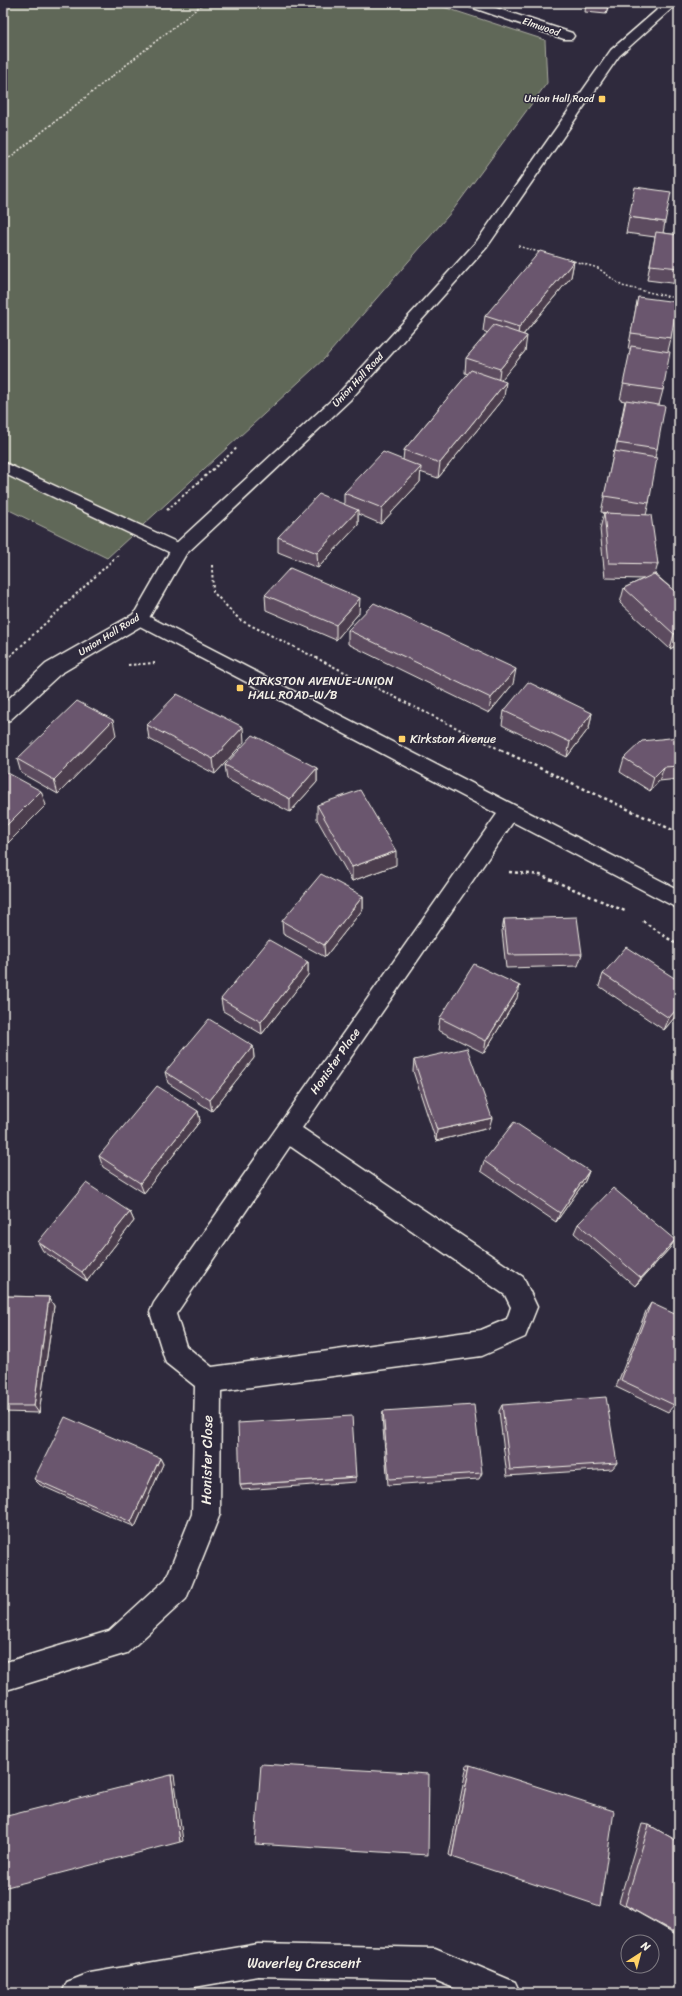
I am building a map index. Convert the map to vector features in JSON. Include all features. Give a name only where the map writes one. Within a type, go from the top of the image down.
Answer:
[{"type":"street","name":"Elmwood","points":[[469,3],[568,36]]},
{"type":"street","name":"Union Hall Road","points":[[3,715],[53,669],[140,618],[179,550],[344,397],[486,238],[615,53],[663,6]]},
{"type":"street","points":[[140,618],[679,900]]},
{"type":"street","name":"Honister Place","points":[[208,1380],[175,1354],[163,1312],[287,1131],[510,812]]},
{"type":"street","points":[[208,1380],[482,1343],[516,1328],[524,1307],[514,1286],[287,1131]]},
{"type":"street","name":"Honister Close","points":[[3,1678],[117,1643],[176,1589],[206,1514],[208,1380]]},
{"type":"street","name":"Waverley Crescent","points":[[78,1993],[90,1989],[258,1960],[435,1964],[504,1993]]},
{"type":"lane","points":[[3,467],[179,550]]},
{"type":"path","points":[[3,163],[204,3]]},
{"type":"path","points":[[486,238],[546,254]]},
{"type":"path","points":[[568,260],[598,268],[622,286],[679,299]]},
{"type":"path","points":[[217,561],[212,566],[213,592],[240,620],[521,760],[679,833]]},
{"type":"path","points":[[121,665],[158,663]]},
{"type":"path","points":[[470,869],[540,875],[632,914]]},
{"type":"path","points":[[638,917],[679,946]]},
{"type":"green space","points":[[3,3],[431,3],[545,40],[547,83],[453,210],[324,359],[107,558],[3,507]]},
{"type":"building","points":[[608,3],[608,6],[586,4]]},
{"type":"building","points":[[635,187],[671,192],[665,222],[629,217]]},
{"type":"building","points":[[656,232],[679,235],[679,268],[650,265]]},
{"type":"building","points":[[540,251],[574,261],[519,327],[485,316]]},
{"type":"building","points":[[638,297],[677,302],[671,338],[631,333]]},
{"type":"building","points":[[494,325],[527,336],[500,369],[466,358]]},
{"type":"building","points":[[631,346],[670,352],[663,390],[623,384]]},
{"type":"building","points":[[471,370],[506,382],[440,463],[404,450]]},
{"type":"building","points":[[626,400],[665,406],[657,449],[617,443]]},
{"type":"building","points":[[614,451],[657,458],[649,503],[604,496]]},
{"type":"building","points":[[383,452],[421,467],[382,508],[344,493]]},
{"type":"building","points":[[319,494],[358,510],[317,553],[278,537]]},
{"type":"building","points":[[604,513],[651,515],[658,564],[609,563]]},
{"type":"building","points":[[290,568],[360,598],[336,625],[265,595]]},
{"type":"building","points":[[654,574],[679,595],[679,632],[674,634],[624,588]]},
{"type":"building","points":[[374,603],[516,669],[491,698],[348,630]]},
{"type":"building","points":[[528,682],[592,713],[570,742],[504,711]]},
{"type":"building","points":[[177,694],[243,727],[213,759],[147,725]]},
{"type":"building","points":[[77,701],[113,720],[54,780],[17,759]]},
{"type":"building","points":[[253,735],[317,768],[290,799],[225,765]]},
{"type":"building","points":[[679,737],[679,766],[664,767],[654,777],[624,758],[642,741]]},
{"type":"building","points":[[6,772],[41,791],[3,829],[3,775]]},
{"type":"building","points":[[360,790],[396,851],[352,867],[317,805]]},
{"type":"building","points":[[321,874],[363,896],[324,945],[282,921]]},
{"type":"building","points":[[577,917],[582,954],[508,955],[504,919]]},
{"type":"building","points":[[269,940],[308,962],[261,1022],[221,999]]},
{"type":"building","points":[[626,947],[679,981],[679,1006],[669,1018],[603,974]]},
{"type":"building","points":[[474,964],[520,986],[486,1041],[440,1018]]},
{"type":"building","points":[[209,1019],[253,1046],[210,1100],[165,1072]]},
{"type":"building","points":[[467,1048],[492,1118],[437,1130],[414,1060]]},
{"type":"building","points":[[157,1086],[198,1111],[140,1183],[99,1156]]},
{"type":"building","points":[[514,1122],[589,1171],[560,1213],[484,1161]]},
{"type":"building","points":[[86,1183],[130,1212],[82,1272],[38,1242]]},
{"type":"building","points":[[613,1188],[675,1240],[641,1278],[578,1224]]},
{"type":"building","points":[[3,1296],[49,1297],[34,1406],[3,1406]]},
{"type":"building","points":[[651,1303],[679,1316],[679,1393],[674,1405],[621,1380]]},
{"type":"building","points":[[606,1397],[617,1463],[510,1470],[502,1405]]},
{"type":"building","points":[[474,1405],[482,1473],[389,1479],[383,1411]]},
{"type":"building","points":[[352,1416],[356,1477],[240,1485],[238,1423]]},
{"type":"building","points":[[65,1417],[160,1458],[131,1522],[34,1479]]},
{"type":"building","points":[[261,1764],[429,1774],[428,1855],[255,1844]]},
{"type":"building","points":[[470,1765],[614,1811],[600,1906],[452,1857]]},
{"type":"building","points":[[171,1775],[180,1842],[3,1888],[3,1817]]},
{"type":"building","points":[[649,1825],[679,1842],[679,1935],[625,1905]]},
{"type":"place","name":"Union Hall Road","points":[[602,99]]},
{"type":"place","name":"KIRKSTON AVENUE-UNION HALL ROAD-W/B","points":[[240,688]]},
{"type":"place","name":"Kirkston Avenue","points":[[402,739]]}]
